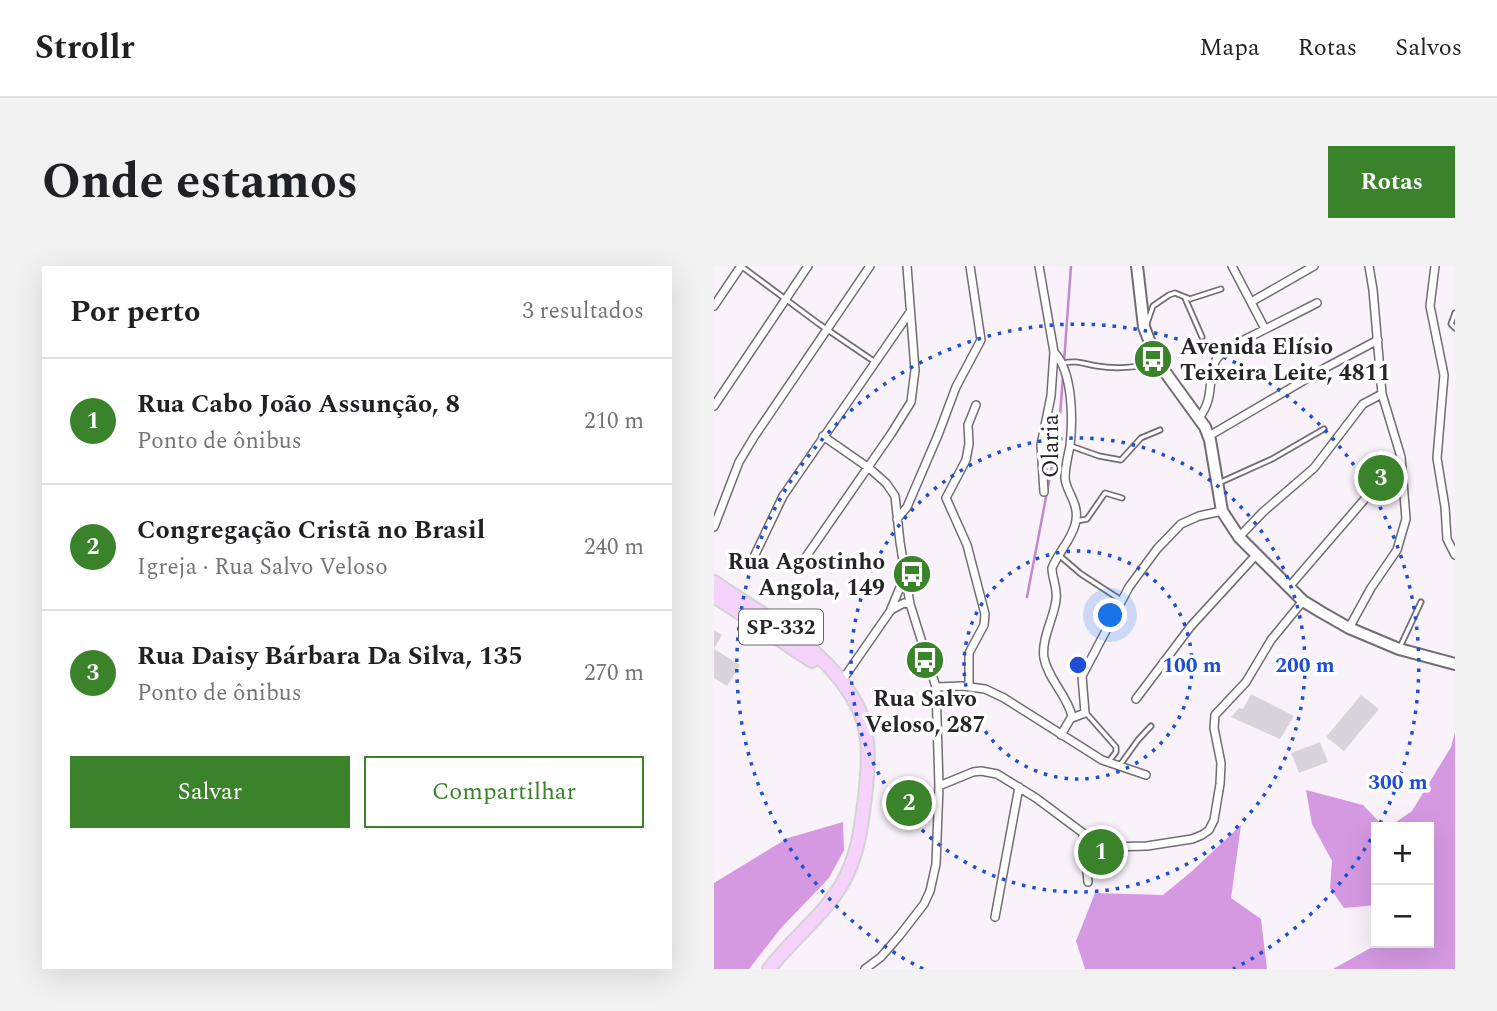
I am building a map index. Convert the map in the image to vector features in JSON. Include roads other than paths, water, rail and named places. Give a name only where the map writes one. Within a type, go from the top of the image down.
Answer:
[{"type":"main road","points":[[1138,266],[1144,327],[1157,361],[1209,436],[1222,511],[1239,537],[1303,601],[1349,628],[1399,649],[1455,664]]},
{"type":"main road","name":"SP-332","points":[[714,582],[789,632],[834,670],[861,713],[866,740],[867,782],[857,852],[841,885],[827,905],[769,969]]},
{"type":"main road","name":"SP-332","points":[[714,596],[805,655],[841,682]]},
{"type":"street","points":[[714,306],[741,266]]},
{"type":"street","points":[[714,405],[808,266]]},
{"type":"street","points":[[714,527],[739,462],[754,436],[870,266]]},
{"type":"street","points":[[803,561],[904,415],[914,390],[915,370],[907,266]]},
{"type":"street","points":[[897,519],[907,507],[956,387],[981,340],[970,266]]},
{"type":"street","points":[[1038,266],[1054,352],[1051,396],[1041,445],[1044,492]]},
{"type":"street","points":[[1232,266],[1265,329]]},
{"type":"street","points":[[1251,302],[1314,266]]},
{"type":"street","points":[[1349,628],[1371,588],[1397,550],[1406,519],[1401,457],[1382,394],[1369,266]]},
{"type":"street","points":[[1434,266],[1430,306],[1444,375],[1437,458],[1447,539],[1455,555]]},
{"type":"street","points":[[1199,418],[1211,393],[1213,368],[1217,358],[1232,345],[1317,303]]},
{"type":"street","points":[[753,559],[783,496],[911,312]]},
{"type":"street","points":[[1209,436],[1378,340]]},
{"type":"street","points":[[1054,352],[1063,363]]},
{"type":"street","name":"Olaria","points":[[1063,363],[1071,420],[1065,479],[1073,497],[1076,521]]},
{"type":"street","points":[[1239,537],[1263,512],[1314,468],[1363,404],[1382,394]]},
{"type":"street","points":[[969,686],[969,653],[984,625],[985,614],[967,545],[946,498],[966,460],[968,425],[976,405]]},
{"type":"street","points":[[823,436],[869,468],[895,496],[910,604],[936,687],[939,786],[936,864],[930,891],[924,904],[900,935],[881,957],[865,969]]},
{"type":"street","points":[[1289,587],[1401,457]]},
{"type":"street","points":[[1061,735],[1072,718],[1085,712],[1082,676],[1121,600],[1141,570],[1179,526],[1199,516],[1222,511]]},
{"type":"street","points":[[1072,718],[1067,699],[1049,672],[1044,654],[1056,602],[1052,568],[1076,521]]},
{"type":"street","points":[[1136,699],[1191,626],[1256,555]]},
{"type":"street","points":[[841,682],[891,610],[905,575]]},
{"type":"street","points":[[939,786],[981,771],[997,774],[1104,846],[1126,848],[1192,839],[1206,832],[1212,826],[1217,806],[1221,763],[1214,728],[1215,715],[1246,682],[1271,640],[1303,601]]},
{"type":"street","points":[[891,610],[904,603],[910,604]]},
{"type":"street","points":[[936,687],[969,686],[985,689],[1108,762],[1146,775]]},
{"type":"street","points":[[995,917],[1019,787]]},
{"type":"street","points":[[1083,833],[1088,882]]},
{"type":"lane","points":[[741,266],[875,362]]},
{"type":"lane","points":[[1144,327],[1152,308],[1172,293],[1190,299],[1221,289]]},
{"type":"lane","points":[[1185,298],[1202,337]]},
{"type":"lane","points":[[1455,313],[1451,324],[1455,329]]},
{"type":"lane","points":[[1063,363],[1079,361],[1111,367],[1145,366],[1157,361]]},
{"type":"lane","points":[[1216,484],[1272,459],[1324,429]]},
{"type":"lane","points":[[1070,446],[1098,456],[1121,460],[1141,438],[1160,430]]},
{"type":"lane","points":[[1076,521],[1087,519],[1105,493],[1122,498]]},
{"type":"lane","points":[[1059,555],[1081,574],[1121,600]]},
{"type":"lane","points":[[1399,649],[1421,602]]},
{"type":"lane","points":[[1085,712],[1117,749],[1108,762]]},
{"type":"lane","points":[[1119,767],[1151,726]]},
{"type":"waterway","points":[[1064,362],[1071,266]]},
{"type":"waterway","points":[[1027,597],[1059,429],[1063,376]]},
{"type":"place","name":"Avenida Elísio Teixeira Leite, 4811","points":[[1153,359]]},
{"type":"place","name":"Rua Daisy Bárbara Da Silva, 135","points":[[1381,478]]},
{"type":"place","name":"Rua Agostinho Angola, 149","points":[[912,574]]},
{"type":"place","name":"Rua Salvo Veloso, 287","points":[[925,660]]},
{"type":"place","name":"Congregação Cristã no Brasil","points":[[909,803]]},
{"type":"place","name":"Rua Cabo João Assunção, 8","points":[[1101,852]]}]
